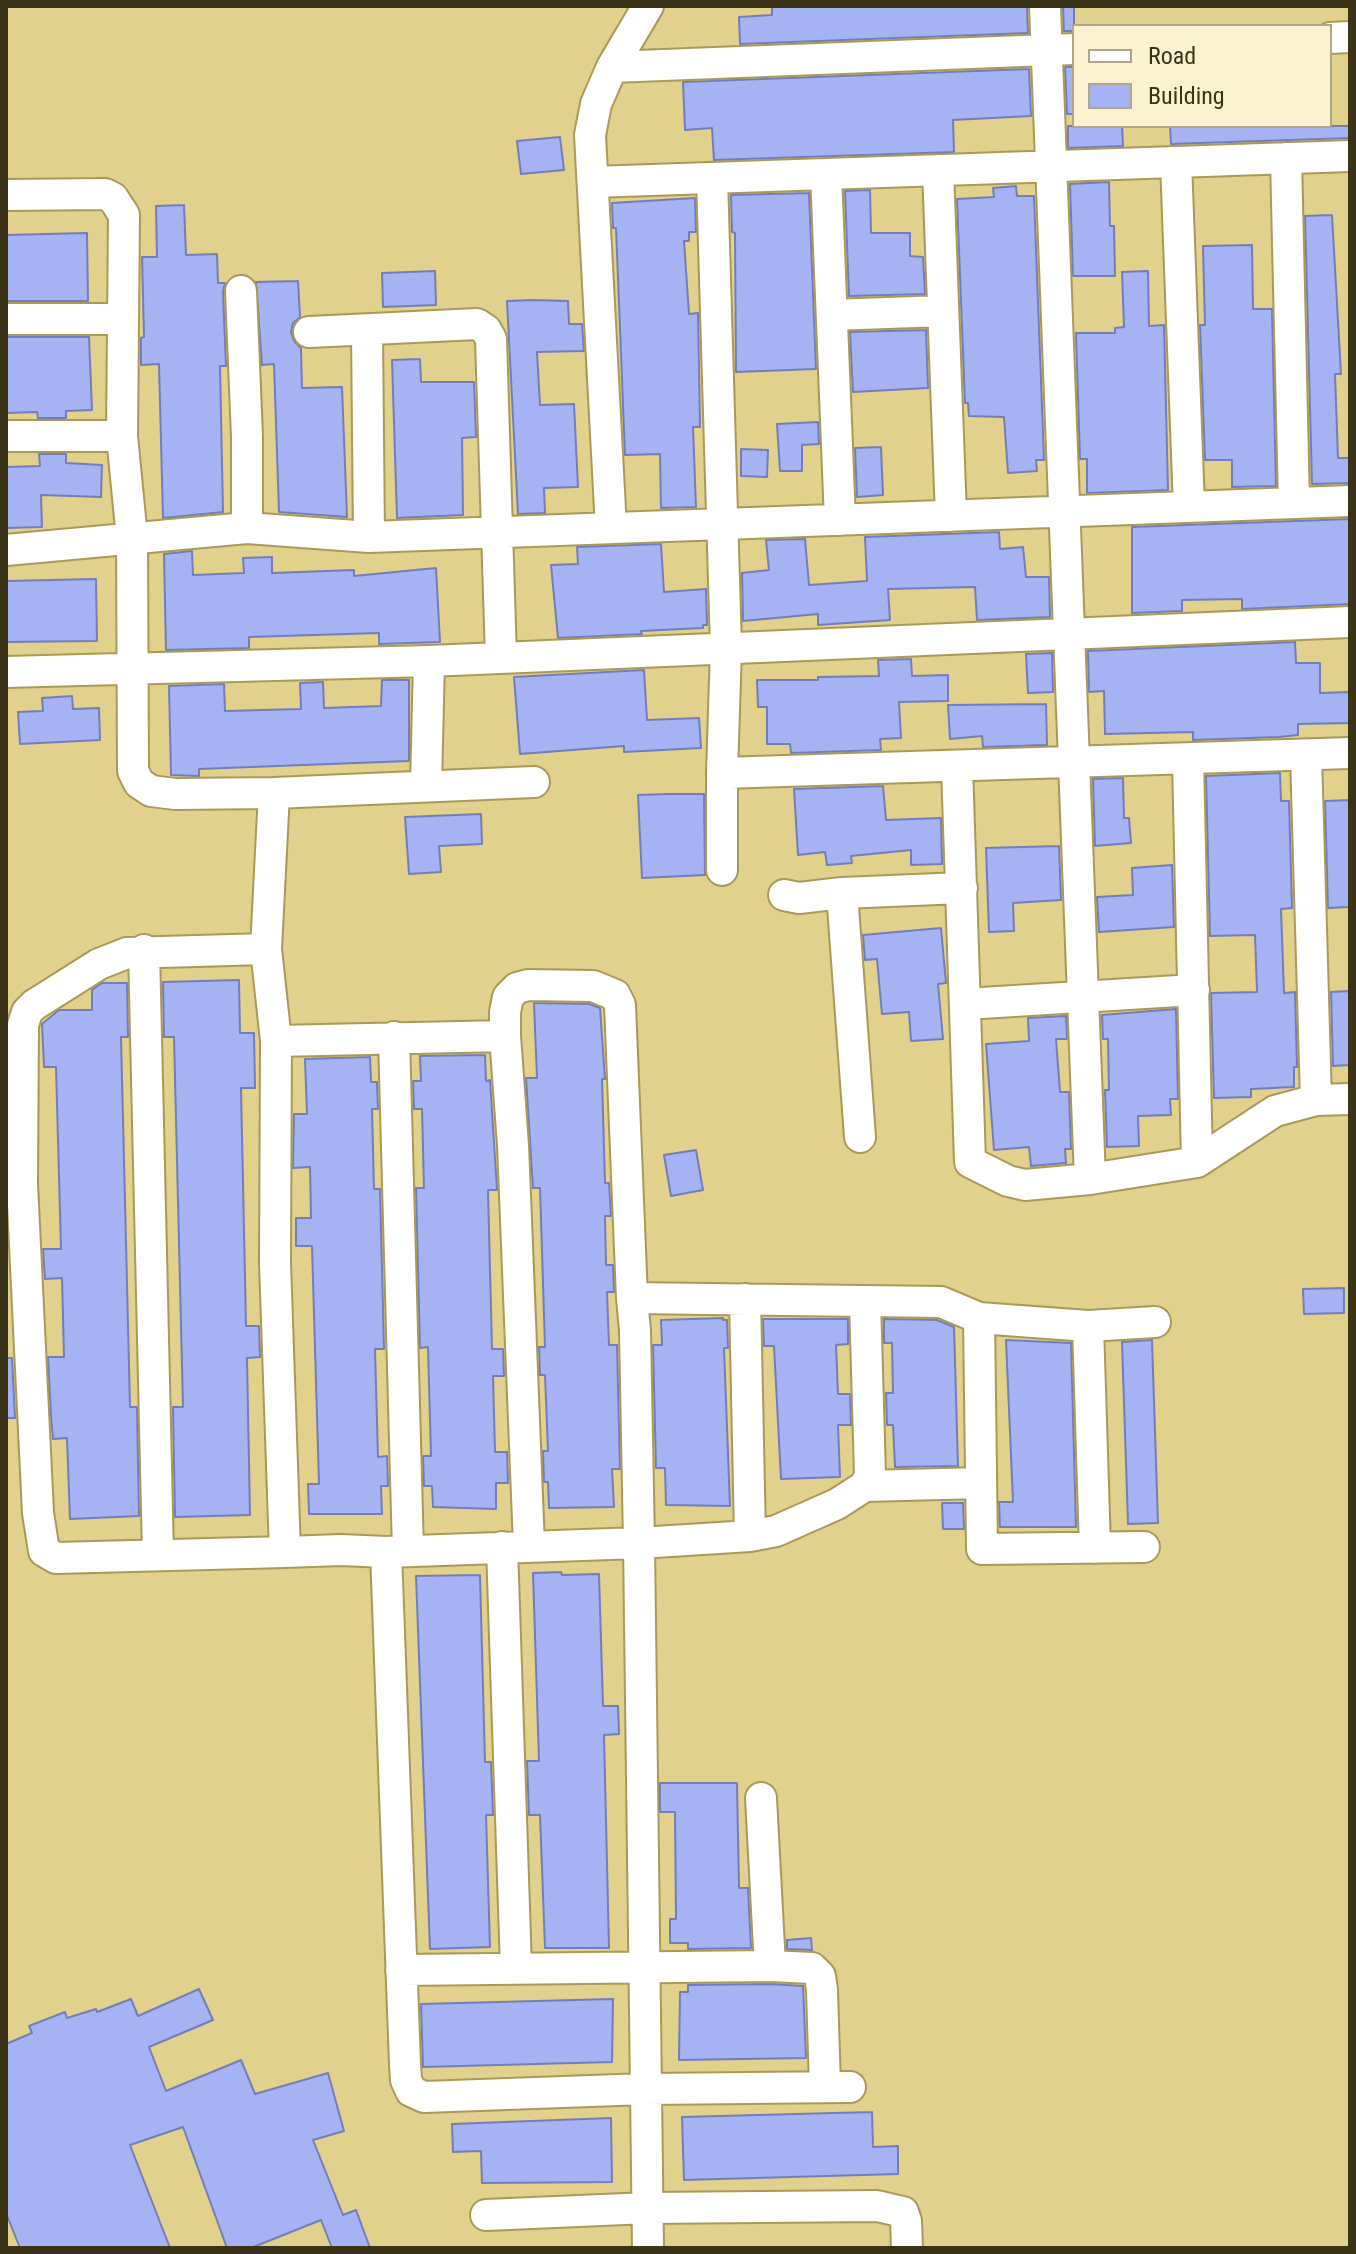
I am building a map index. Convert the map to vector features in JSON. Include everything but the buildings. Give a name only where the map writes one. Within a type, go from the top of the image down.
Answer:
[{"type":"street","points":[[611,528],[590,135],[596,104],[612,67],[648,6]]},
{"type":"street","points":[[1045,6],[1060,50],[1051,166],[1090,1179]]},
{"type":"street","points":[[612,67],[1060,50]]},
{"type":"street","points":[[593,182],[1350,156]]},
{"type":"street","points":[[1286,158],[1294,503]]},
{"type":"street","points":[[1176,162],[1189,507]]},
{"type":"street","points":[[938,170],[951,516]]},
{"type":"street","points":[[826,174],[840,520]]},
{"type":"street","points":[[712,178],[726,648],[722,870]]},
{"type":"street","points":[[6,195],[105,194],[113,198],[124,215],[122,436],[132,538],[133,771],[139,783],[151,791],[175,794],[534,782]]},
{"type":"street","points":[[241,291],[247,528]]},
{"type":"street","points":[[832,315],[943,311]]},
{"type":"street","points":[[6,319],[121,319]]},
{"type":"street","points":[[309,332],[477,324],[486,330],[491,339],[501,658]]},
{"type":"street","points":[[367,330],[369,537]]},
{"type":"street","points":[[6,436],[122,436]]},
{"type":"street","points":[[6,550],[247,528],[369,537],[1350,501]]},
{"type":"street","points":[[6,672],[429,661],[1350,622]]},
{"type":"street","points":[[426,785],[429,661]]},
{"type":"street","points":[[722,773],[1350,753]]},
{"type":"street","points":[[1306,755],[1316,1100]]},
{"type":"street","points":[[1188,759],[1197,1162]]},
{"type":"street","points":[[957,766],[970,1162],[1016,1184],[1090,1179],[1197,1162],[1275,1111],[1316,1100],[1350,1099]]},
{"type":"street","points":[[274,793],[266,949],[276,1041],[275,1263],[285,1552]]},
{"type":"street","points":[[784,895],[799,898],[962,888]]},
{"type":"street","points":[[842,893],[860,1137]]},
{"type":"street","points":[[266,949],[144,950],[127,953],[99,964],[27,1012],[14,1065],[17,1305],[44,1551],[56,1558],[341,1550],[397,1552],[750,1536],[776,1531],[837,1504],[865,1486],[981,1483]]},
{"type":"street","points":[[144,950],[158,1554]]},
{"type":"street","points":[[516,1968],[513,1145],[505,1012],[508,997],[517,988],[528,985],[605,989],[615,995],[620,1005],[635,1331],[648,2248]]},
{"type":"street","points":[[965,1004],[1194,990]]},
{"type":"street","points":[[276,1041],[505,1036]]},
{"type":"street","points":[[394,1037],[401,1970],[406,2080],[415,2095],[424,2097],[646,2089],[838,2087],[820,1976],[812,1968],[644,1966],[401,1970]]},
{"type":"street","points":[[632,1298],[668,1301],[941,1302],[979,1318],[1088,1326],[1155,1322]]},
{"type":"street","points":[[745,1299],[750,1536]]},
{"type":"street","points":[[865,1301],[870,1475],[865,1486]]},
{"type":"street","points":[[979,1318],[982,1549],[1144,1547]]},
{"type":"street","points":[[1088,1326],[1095,1548]]},
{"type":"street","points":[[761,1798],[770,1966]]},
{"type":"street","points":[[486,2215],[648,2208],[877,2206],[903,2212],[907,2248]]}]
